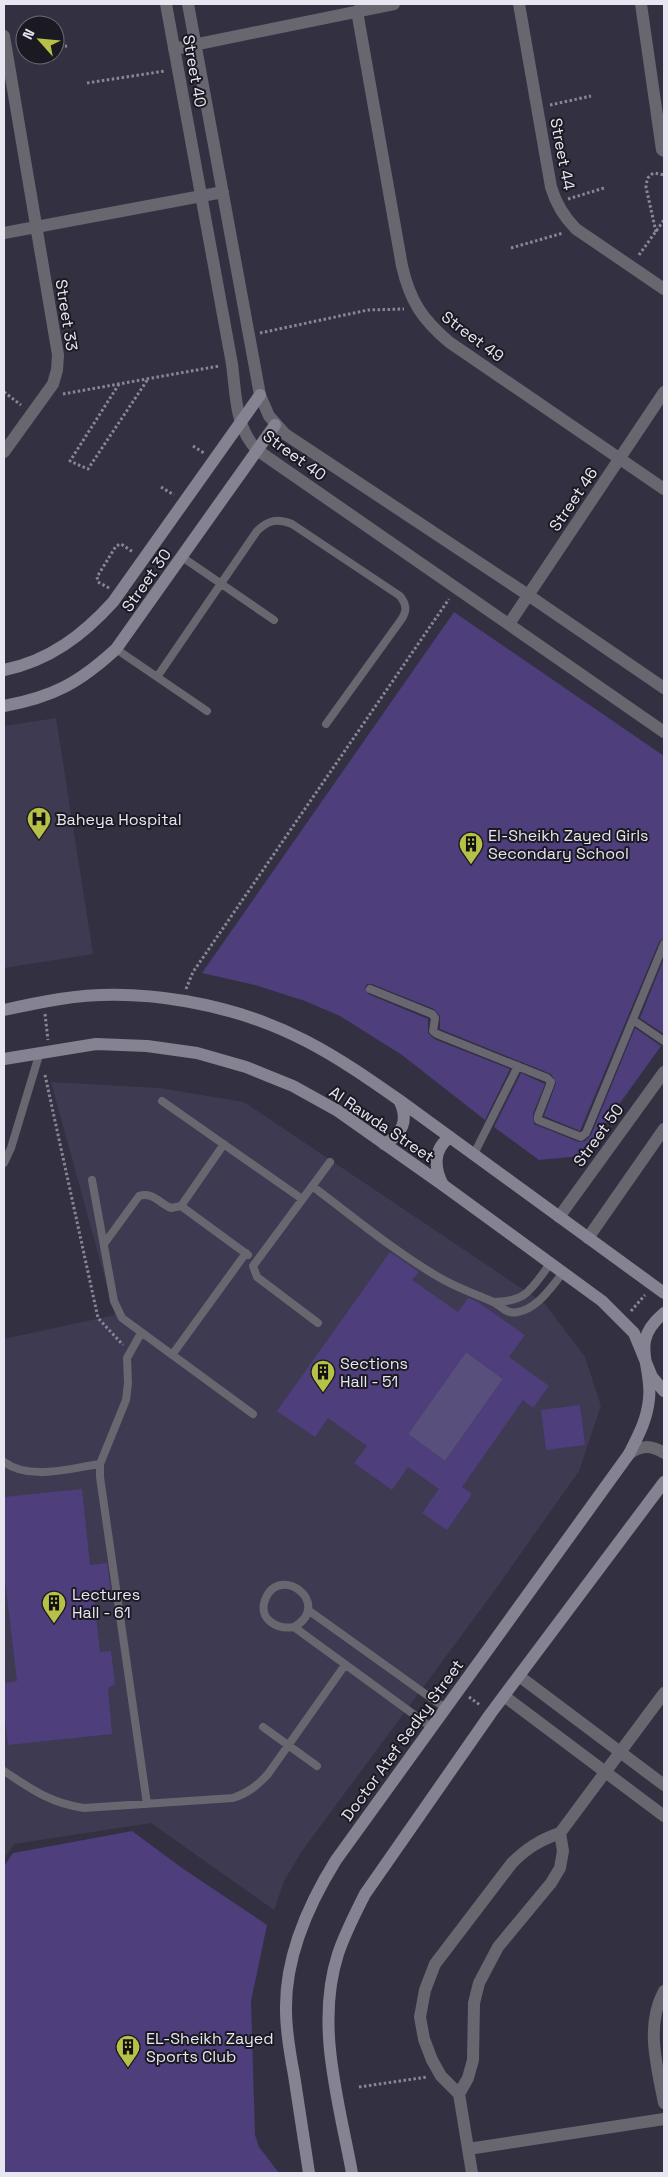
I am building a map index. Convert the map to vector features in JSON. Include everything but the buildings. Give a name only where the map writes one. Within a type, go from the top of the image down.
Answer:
[{"type":"street","name":"Street 40","points":[[166,4],[232,364],[240,423],[247,438],[257,450],[664,732]]},
{"type":"street","name":"Street 40","points":[[188,4],[260,395],[263,406],[275,425],[285,434],[528,595],[664,688]]},
{"type":"street","points":[[174,49],[394,4]]},
{"type":"street","name":"Street 44","points":[[519,4],[556,203],[564,217],[576,229],[664,289]]},
{"type":"street","points":[[641,4],[660,104],[662,150],[664,151]]},
{"type":"street","name":"Street 49","points":[[357,11],[402,266],[407,288],[417,309],[431,327],[449,342],[664,490]]},
{"type":"street","name":"Street 33","points":[[4,36],[58,355],[58,370],[53,384],[4,452]]},
{"type":"street","points":[[4,234],[223,192]]},
{"type":"street","name":"Street 46","points":[[509,624],[664,392]]},
{"type":"street","name":"Street 30","points":[[4,670],[19,667],[46,656],[71,642],[94,624],[145,558],[260,395]]},
{"type":"street","name":"Street 30","points":[[4,706],[31,701],[62,689],[91,672],[116,649],[275,425]]},
{"type":"street","name":"Al Rawda Street","points":[[4,1010],[61,998],[124,995],[182,999],[248,1016],[306,1041],[360,1072],[664,1293]]},
{"type":"street","name":"Al Rawda Street","points":[[4,1059],[96,1044],[147,1046],[197,1053],[246,1067],[293,1086],[338,1112],[384,1144],[602,1301],[634,1333],[652,1377],[664,1391]]},
{"type":"street","name":"Street 50","points":[[559,1217],[664,1072]]},
{"type":"street","points":[[384,1144],[394,1139],[401,1131],[405,1120],[404,1110],[399,1100]]},
{"type":"street","points":[[588,1238],[664,1129]]},
{"type":"street","points":[[442,1185],[436,1167],[436,1158],[444,1141],[450,1137]]},
{"type":"street","points":[[644,1361],[644,1347],[648,1332],[655,1320],[664,1313]]},
{"type":"street","name":"Doctor Atef Sedky Street","points":[[308,2173],[288,2037],[286,2010],[288,1978],[295,1946],[305,1916],[328,1874],[458,1689],[628,1454],[647,1414],[650,1396],[644,1361]]},
{"type":"street","points":[[628,1454],[637,1448],[646,1446],[656,1448],[664,1453]]},
{"type":"street","points":[[352,2173],[330,2054],[328,2021],[330,1988],[338,1955],[349,1924],[365,1894],[491,1713],[664,1482]]},
{"type":"street","points":[[519,1676],[664,1786]]},
{"type":"street","points":[[472,2173],[459,2094],[441,2076],[432,2060],[424,2039],[420,2017],[425,1990],[435,1964],[512,1863],[526,1849],[542,1839],[560,1833],[664,1693]]},
{"type":"street","points":[[504,1696],[664,1816]]},
{"type":"street","points":[[459,2094],[468,2078],[473,2060],[474,2003],[479,1983],[498,1946],[551,1883],[560,1868],[562,1851],[560,1833]]},
{"type":"street","points":[[664,1991],[656,2012],[653,2030],[654,2048],[664,2103]]},
{"type":"street","points":[[468,2149],[664,2119]]},
{"type":"lane","points":[[157,677],[257,531],[264,524],[273,520],[284,520],[400,596],[406,603],[406,612],[326,724]]},
{"type":"lane","points":[[182,557],[274,620]]},
{"type":"lane","points":[[116,649],[207,711]]},
{"type":"lane","points":[[370,989],[432,1014],[435,1018],[433,1031],[437,1034],[547,1078],[551,1082],[538,1120],[578,1136],[584,1136],[664,944]]},
{"type":"lane","points":[[633,1020],[664,1041]]},
{"type":"lane","points":[[4,1163],[12,1148],[45,1051]]},
{"type":"lane","points":[[474,1154],[518,1066]]},
{"type":"lane","points":[[162,1101],[302,1199]]},
{"type":"lane","points":[[104,1244],[139,1196],[149,1195],[171,1208],[181,1206],[224,1144]]},
{"type":"lane","points":[[318,1323],[257,1277],[253,1266],[330,1162]]},
{"type":"lane","points":[[92,1180],[117,1311],[122,1318],[141,1333],[254,1414]]},
{"type":"lane","points":[[312,1186],[427,1270],[462,1289],[493,1302],[506,1311],[516,1313],[528,1309],[539,1301],[563,1273]]},
{"type":"lane","points":[[181,1206],[256,1261]]},
{"type":"lane","points":[[172,1355],[246,1253]]},
{"type":"lane","points":[[493,1302],[508,1302],[527,1294],[550,1264]]},
{"type":"lane","points":[[141,1333],[128,1352],[126,1400],[121,1417],[100,1464],[100,1477],[147,1804]]},
{"type":"lane","points":[[4,1462],[13,1469],[34,1472],[100,1464]]},
{"type":"lane","points":[[285,1584],[295,1586],[307,1600],[308,1610],[300,1623],[294,1627],[284,1629],[275,1626],[268,1620],[264,1611],[264,1602],[268,1593],[276,1587],[285,1584]]},
{"type":"lane","points":[[308,1610],[445,1708]]},
{"type":"lane","points":[[294,1627],[431,1727]]},
{"type":"lane","points":[[4,1771],[40,1794],[63,1805],[84,1808],[233,1798],[245,1794],[257,1786],[268,1774],[345,1665]]},
{"type":"lane","points":[[264,1727],[317,1766]]},
{"type":"path","points":[[86,83],[178,69]]},
{"type":"path","points":[[537,108],[591,96]]},
{"type":"path","points":[[656,232],[646,187],[649,176],[654,173],[664,175]]},
{"type":"path","points":[[556,203],[604,188]]},
{"type":"path","points":[[631,266],[664,220]]},
{"type":"path","points":[[511,248],[576,229]]},
{"type":"path","points":[[249,336],[368,310],[417,309]]},
{"type":"path","points":[[45,397],[232,364]]},
{"type":"path","points":[[119,384],[70,461],[88,469],[148,379]]},
{"type":"path","points":[[4,392],[33,413]]},
{"type":"path","points":[[118,594],[97,580],[116,546],[120,544],[145,558]]},
{"type":"path","points":[[182,999],[193,972],[457,588]]},
{"type":"path","points":[[44,1002],[45,1051],[98,1318],[128,1352]]},
{"type":"path","points":[[623,1321],[653,1285]]},
{"type":"path","points":[[458,1689],[491,1713]]},
{"type":"path","points":[[359,2087],[441,2076]]},
{"type":"shaded area","name":"Baheya Hospital","points":[[56,718],[93,954],[4,968],[4,726]]},
{"type":"shaded area","points":[[51,1082],[159,1088],[244,1102],[545,1304],[585,1357],[601,1406],[579,1471],[495,1590],[302,1851],[284,1881],[274,1910],[151,1823],[14,1844],[4,1859],[4,1339],[115,1315]]},
{"type":"shaded area","points":[[466,1352],[503,1379],[445,1461],[408,1434]]},
{"type":"place","name":"Baheya Hospital","points":[[39,840]]},
{"type":"place","name":"El-Sheikh Zayed Girls Secondary School","points":[[471,865]]},
{"type":"place","name":"Sections Hall - 51","points":[[323,1393]]},
{"type":"place","name":"Lectures Hall - 61","points":[[54,1624]]},
{"type":"place","name":"EL-Sheikh Zayed Sports Club","points":[[128,2068]]}]
